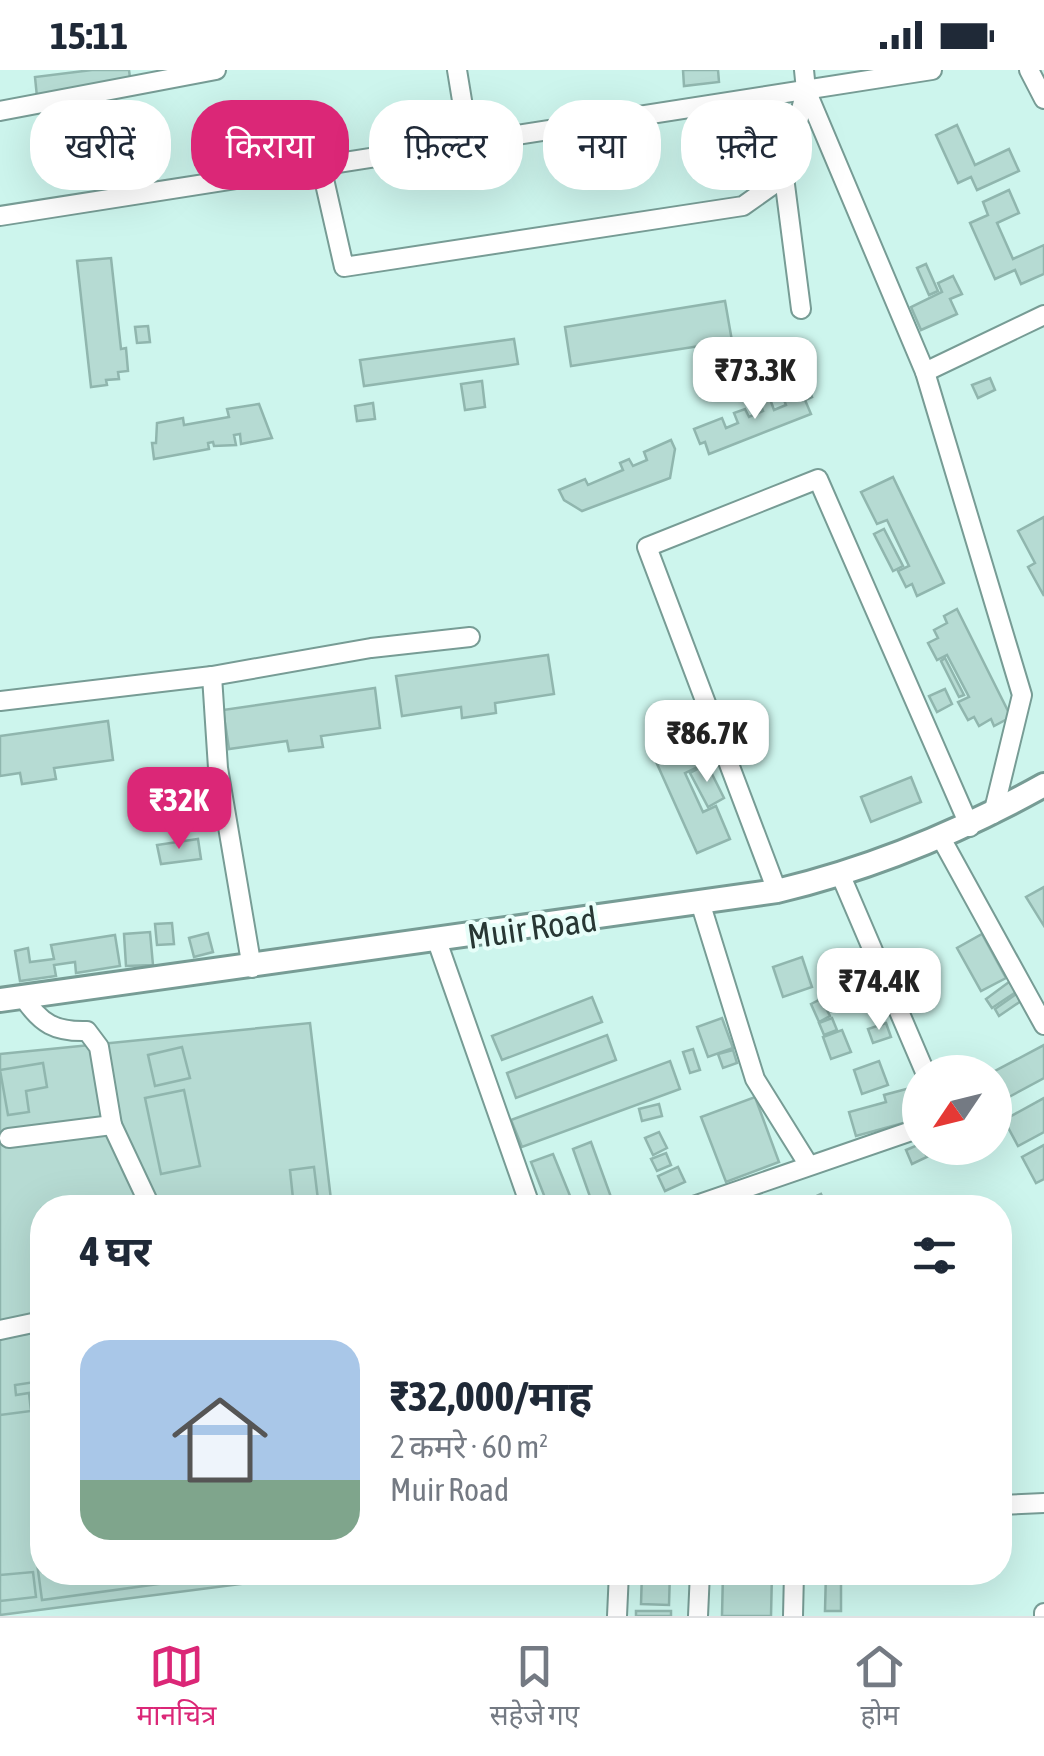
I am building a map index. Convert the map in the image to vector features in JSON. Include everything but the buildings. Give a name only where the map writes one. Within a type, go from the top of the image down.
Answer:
[{"type":"main road","name":"Muir Road","points":[[12,999],[778,891],[841,876],[940,838],[1044,785]]},
{"type":"street","points":[[0,111],[216,70]]},
{"type":"street","points":[[458,70],[463,100]]},
{"type":"street","points":[[804,70],[806,90],[925,372],[1022,696],[993,814]]},
{"type":"street","points":[[523,134],[932,70]]},
{"type":"street","points":[[1028,70],[1044,99]]},
{"type":"street","points":[[803,100],[806,90]]},
{"type":"street","points":[[0,216],[191,186]]},
{"type":"street","points":[[327,190],[344,267],[743,206],[766,190]]},
{"type":"street","points":[[786,190],[801,309]]},
{"type":"street","points":[[925,372],[1044,315]]},
{"type":"street","points":[[778,891],[647,547],[818,479],[970,826]]},
{"type":"street","points":[[0,701],[212,676],[371,648],[470,637]]},
{"type":"street","points":[[212,676],[218,768],[252,968]]},
{"type":"street","points":[[940,838],[1044,1025]]},
{"type":"street","points":[[841,876],[918,1055]]},
{"type":"street","points":[[700,902],[755,1079],[808,1164]]},
{"type":"street","points":[[437,941],[526,1195]]},
{"type":"street","points":[[12,999],[56,1030],[87,1031],[100,1047],[112,1125],[144,1195]]},
{"type":"street","points":[[9,1138],[112,1125]]},
{"type":"street","points":[[723,1195],[902,1134]]},
{"type":"street","points":[[0,1330],[30,1324]]},
{"type":"street","points":[[1012,1504],[1044,1503]]},
{"type":"street","points":[[617,1616],[618,1585]]},
{"type":"street","points":[[698,1616],[699,1585]]},
{"type":"street","points":[[793,1616],[794,1585]]}]
